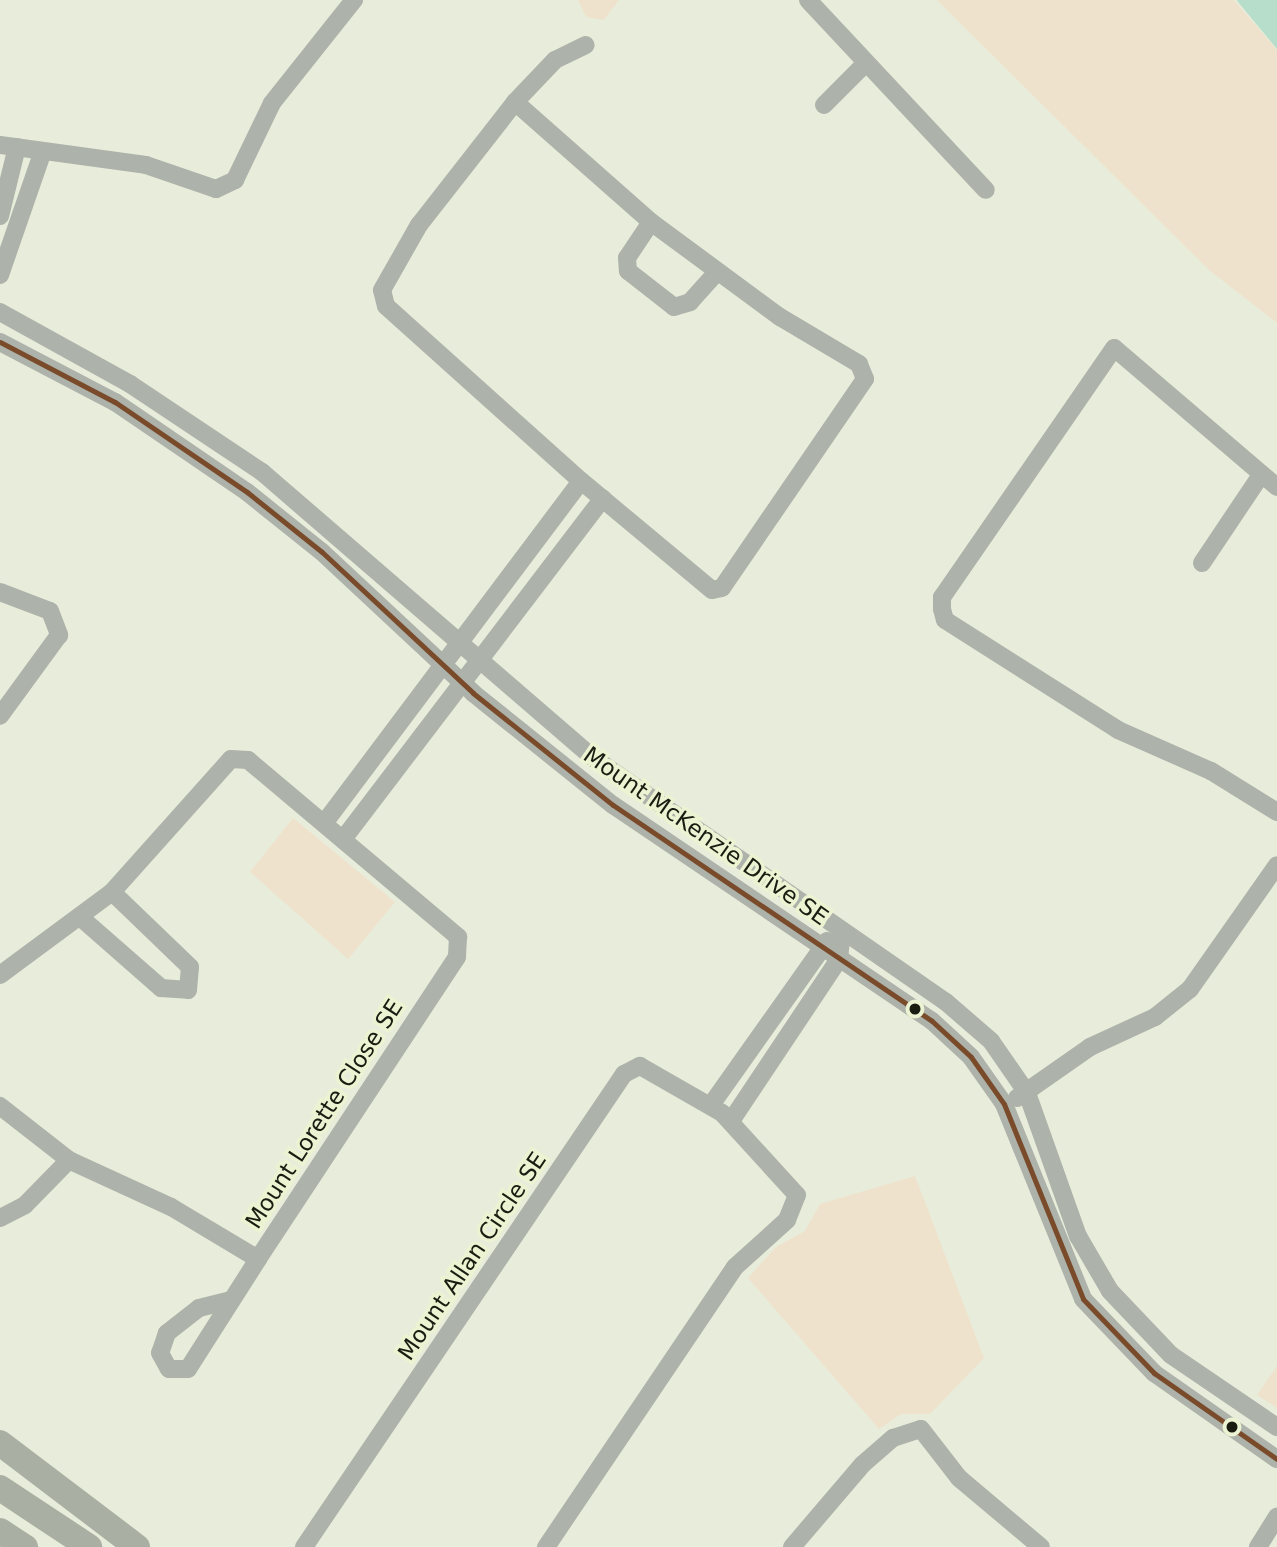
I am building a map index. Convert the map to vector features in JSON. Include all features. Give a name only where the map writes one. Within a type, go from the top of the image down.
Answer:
[{"type":"highway","points":[[0,1443],[137,1547]]},
{"type":"highway","points":[[0,1488],[89,1547]]},
{"type":"highway","points":[[0,1531],[25,1547]]},
{"type":"street","points":[[0,216],[9,146],[146,165],[216,189],[235,180],[272,103],[354,0]]},
{"type":"street","points":[[807,0],[986,190]]},
{"type":"street","points":[[515,102],[651,222],[716,273],[859,364],[865,379],[723,588],[712,590],[581,481],[386,306],[382,290],[463,163],[515,102],[555,60],[586,45]]},
{"type":"street","points":[[824,105],[865,64]]},
{"type":"street","points":[[0,275],[43,152]]},
{"type":"street","points":[[651,222],[628,258],[628,271],[674,307],[690,302],[716,273]]},
{"type":"street","name":"Mount McKenzie Drive SE","points":[[0,312],[130,384],[262,472],[478,662],[595,759],[946,1002],[991,1041],[1027,1093],[1079,1236],[1110,1290],[1171,1355],[1277,1427]]},
{"type":"street","name":"Mount McKenzie Drive SE","points":[[0,342],[115,402],[247,492],[462,683],[613,805],[932,1021],[971,1057],[1004,1104],[1083,1299],[1154,1373],[1277,1459]]},
{"type":"street","points":[[1277,487],[1114,348],[942,597],[945,620],[1118,730],[1210,771],[1277,812]]},
{"type":"street","points":[[1202,562],[1261,475]]},
{"type":"street","points":[[325,821],[581,481]]},
{"type":"street","points":[[344,838],[603,499]]},
{"type":"street","points":[[0,592],[50,611],[59,635],[0,716]]},
{"type":"street","name":"Mount Lorette Close SE","points":[[0,975],[112,892],[231,759],[248,760],[325,821],[458,937],[457,957],[258,1259],[171,1207],[69,1160],[0,1106]]},
{"type":"street","points":[[1004,1104],[1027,1093],[1190,989],[1277,865]]},
{"type":"street","points":[[80,918],[161,988],[188,990],[191,967],[112,892]]},
{"type":"street","points":[[711,1105],[819,947],[842,931]]},
{"type":"street","points":[[731,1121],[839,959],[842,931]]},
{"type":"street","name":"Mount Allan Circle SE","points":[[304,1547],[624,1074],[640,1066],[711,1105],[731,1121],[791,1183],[797,1195],[793,1209],[735,1267],[546,1547]]},
{"type":"street","points":[[0,1218],[25,1205],[69,1160]]},
{"type":"street","points":[[231,1300],[258,1259]]},
{"type":"street","points":[[792,1547],[863,1464],[893,1438],[920,1429],[959,1478],[1041,1547]]},
{"type":"street","points":[[1258,1547],[1277,1517]]},
{"type":"shaded area","points":[[578,0],[619,0],[604,20],[586,17]]},
{"type":"shaded area","points":[[937,0],[1234,0],[1277,50],[1277,323],[1209,270]]},
{"type":"shaded area","points":[[1237,0],[1277,0],[1277,49],[1238,2]]},
{"type":"shaded area","points":[[293,818],[395,902],[348,959],[250,872]]},
{"type":"shaded area","points":[[915,1176],[984,1358],[930,1414],[901,1414],[879,1429],[748,1278],[776,1247],[805,1231],[820,1204]]},
{"type":"shaded area","points":[[1277,1366],[1277,1408],[1257,1395]]},
{"type":"transit line","points":[[0,342],[115,402],[247,492],[322,552],[473,693],[613,805],[932,1021],[971,1057],[1004,1104],[1083,1299],[1154,1373],[1277,1459]]}]
